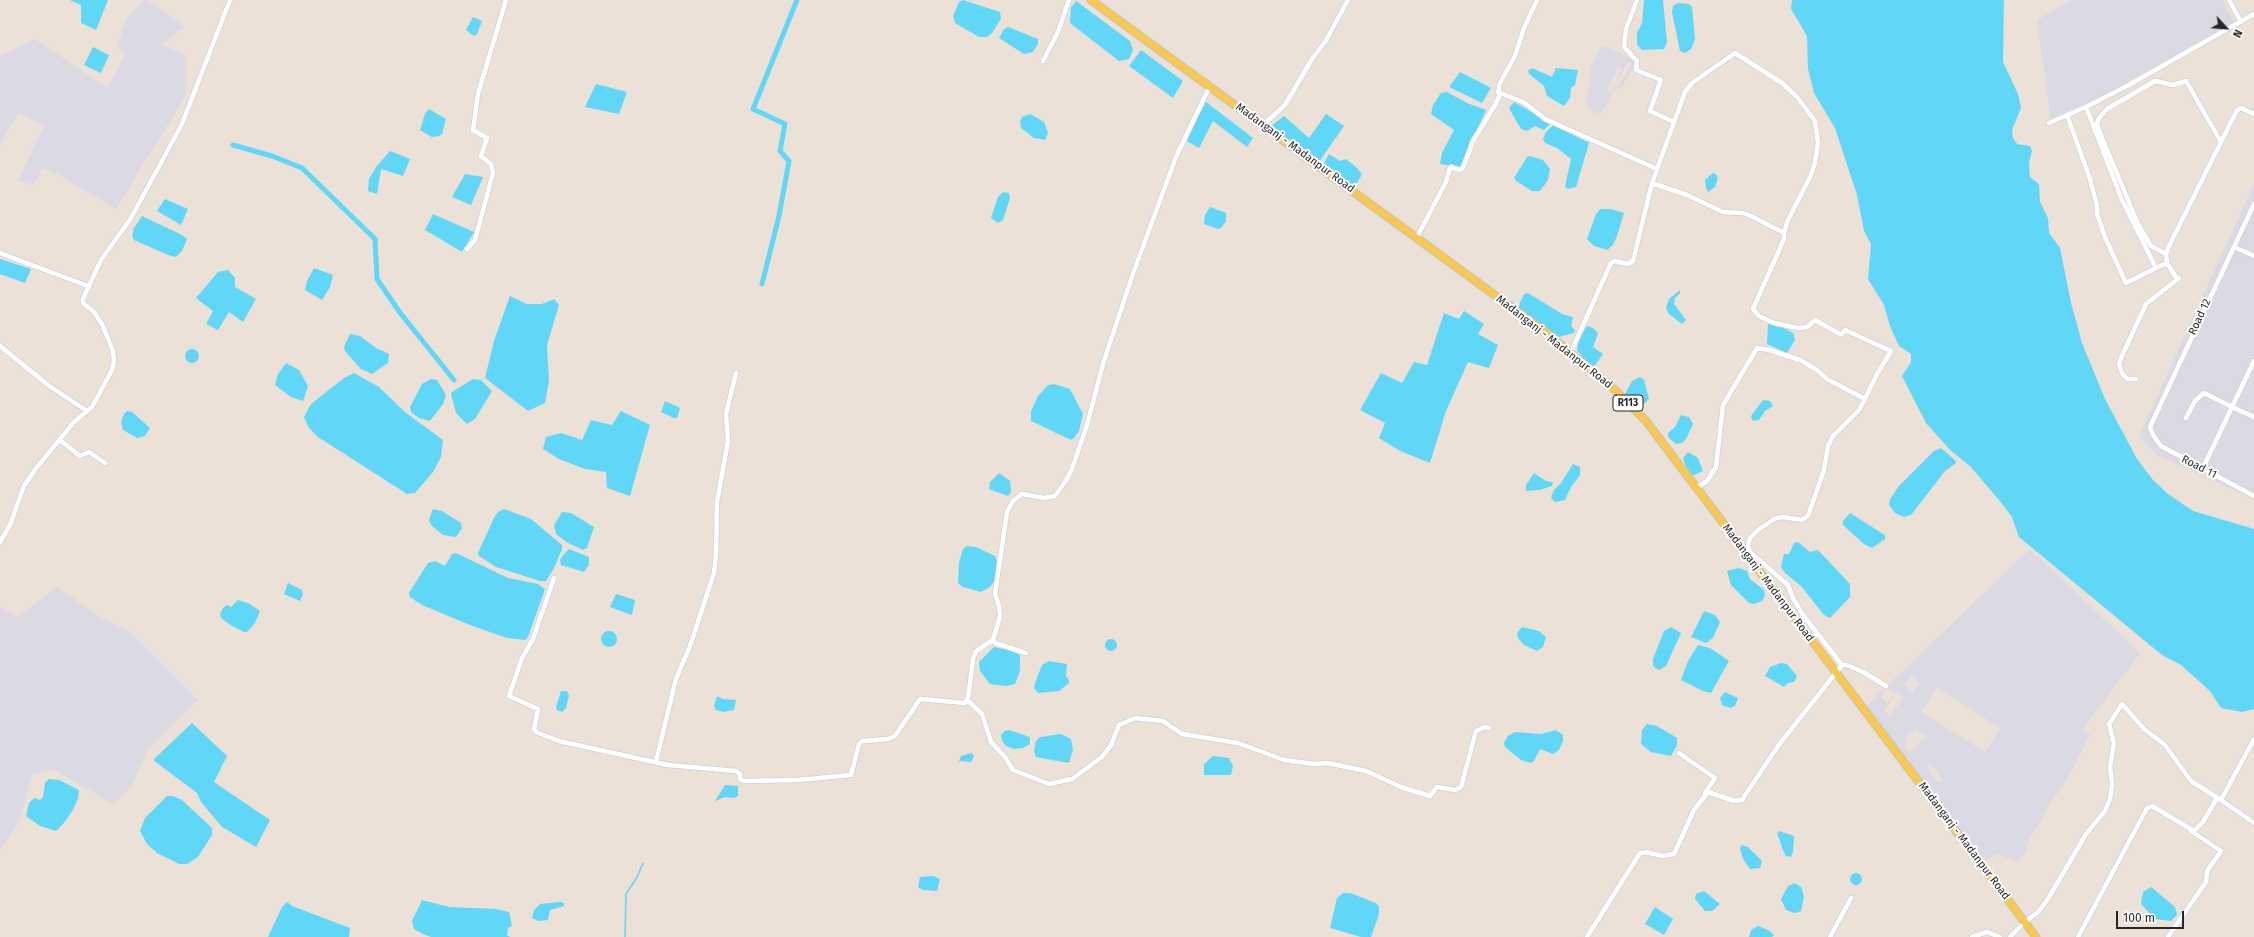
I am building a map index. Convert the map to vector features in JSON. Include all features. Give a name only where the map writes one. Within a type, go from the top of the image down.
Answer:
[{"type":"main road","name":"Madanganj - Madanpur Road","points":[[1091,0],[1209,88],[1263,125],[1417,237],[1571,352],[1615,390],[1646,421],[1697,487],[2036,937]]},
{"type":"street","points":[[0,542],[10,525],[24,486],[37,467],[74,422],[92,407],[106,384],[114,361],[102,324],[94,312],[83,303],[88,286],[112,242],[131,218],[182,124],[230,0]]},
{"type":"street","points":[[468,249],[475,240],[493,173],[491,164],[481,156],[487,138],[473,130],[478,94],[506,0]]},
{"type":"street","points":[[1043,61],[1058,32],[1069,0]]},
{"type":"street","points":[[1263,125],[1284,105],[1312,59],[1325,42],[1348,0]]},
{"type":"street","points":[[1417,237],[1446,182],[1451,167],[1463,168],[1473,141],[1495,105],[1499,85],[1515,56],[1524,28],[1537,0]]},
{"type":"street","points":[[1637,0],[1626,29],[1624,47],[1637,61],[1636,70],[1661,80],[1650,111],[1674,122]]},
{"type":"street","points":[[2229,0],[2241,22]]},
{"type":"street","points":[[2049,123],[2086,107],[2143,78],[2254,14]]},
{"type":"street","points":[[1571,352],[1611,263],[1615,261],[1628,264],[1633,261],[1652,183],[1689,85],[1735,53],[1782,83],[1797,97],[1815,121],[1817,152],[1810,177],[1788,220],[1784,233],[1784,239],[1777,257],[1753,309],[1759,316],[1770,321],[1798,328],[1807,327],[1815,320],[1840,334],[1842,334],[1845,330],[1891,351],[1876,376],[1859,410],[1833,436],[1830,441],[1826,453],[1824,470],[1808,516],[1802,520],[1783,517],[1776,518],[1758,530],[1750,538],[1748,546],[1751,553],[1788,585],[1793,598],[1803,615],[1842,665],[1854,668],[1886,686]]},
{"type":"street","points":[[2166,254],[2151,246],[2138,224],[2099,130],[2097,123],[2099,118],[2107,109],[2154,81],[2173,85],[2186,81],[2222,142]]},
{"type":"street","points":[[967,700],[973,659],[976,651],[993,640],[1000,616],[1000,606],[995,594],[1000,573],[1002,540],[1010,504],[1022,494],[1044,498],[1055,496],[1073,466],[1087,425],[1103,364],[1134,271],[1176,157],[1209,88]]},
{"type":"street","points":[[1498,92],[1524,103],[1545,119],[1657,168]]},
{"type":"street","points":[[2086,107],[2122,200],[2156,268]]},
{"type":"street","points":[[2136,380],[2128,379],[2123,375],[2119,365],[2146,304],[2178,278],[2167,263],[2166,254],[2238,108],[2254,114]]},
{"type":"street","points":[[2067,115],[2090,178],[2097,206],[2097,214],[2126,283],[2167,263]]},
{"type":"street","points":[[1652,183],[1687,194],[1723,212],[1743,213],[1751,216],[1784,233]]},
{"type":"street","name":"Road 12","points":[[2150,430],[2154,416],[2254,204]]},
{"type":"street","points":[[2234,247],[2254,256]]},
{"type":"street","points":[[0,253],[88,286]]},
{"type":"street","points":[[0,346],[48,385],[87,412]]},
{"type":"street","points":[[1697,487],[1707,481],[1716,467],[1723,405],[1757,348],[1769,350],[1800,360],[1817,370],[1827,379],[1865,399]]},
{"type":"street","points":[[2203,468],[2254,361]]},
{"type":"street","points":[[656,761],[676,679],[690,646],[714,573],[717,502],[728,441],[726,414],[736,373]]},
{"type":"street","points":[[2186,418],[2195,401],[2204,394],[2254,417]]},
{"type":"street","name":"Road 11","points":[[2150,430],[2161,446],[2254,496]]},
{"type":"street","points":[[60,440],[80,456],[89,452],[105,463]]},
{"type":"street","points":[[554,578],[533,639],[522,658],[512,683],[509,698],[538,709],[534,729],[539,735],[668,765],[736,771],[740,774],[740,779],[744,780],[798,780],[847,776],[852,772],[854,754],[858,744],[862,741],[888,739],[895,736],[920,699],[963,703],[967,700]]},
{"type":"street","points":[[993,640],[995,643],[1026,653]]},
{"type":"street","points":[[1705,793],[1710,791],[1734,801],[1742,800],[1778,746],[1842,665]]},
{"type":"street","points":[[967,700],[982,714],[992,742],[1005,757],[1013,770],[1049,784],[1061,783],[1072,779],[1102,757],[1111,745],[1119,725],[1135,718],[1163,721],[1182,734],[1238,743],[1284,760],[1314,764],[1327,763],[1366,771],[1401,787],[1430,796],[1437,788],[1455,790],[1461,787],[1476,731],[1484,727],[1489,728]]},
{"type":"street","points":[[2010,937],[2038,912],[2048,899],[2082,839],[2105,811],[2110,799],[2112,784],[2110,768],[2114,743],[2109,724],[2122,704],[2144,729],[2165,745],[2192,781],[2254,822]]},
{"type":"street","points":[[2191,830],[2194,831],[2219,799],[2254,739]]},
{"type":"street","points":[[1587,937],[1640,853],[1646,852],[1663,856],[1674,854],[1694,810],[1715,778],[1679,752]]},
{"type":"street","points":[[2078,937],[2149,806],[2191,830],[2220,851],[2207,872],[2206,882],[2168,937]]},
{"type":"street","points":[[1830,937],[1851,898]]},
{"type":"street","points":[[1972,937],[1987,932],[2000,937]]},
{"type":"shaded area","points":[[144,0],[148,0],[184,27],[162,44],[186,56],[186,95],[116,209],[59,175],[42,168],[34,185],[18,181],[44,125],[18,113],[0,145],[0,56],[35,39],[108,88],[125,55],[117,45],[127,18]]},
{"type":"shaded area","points":[[2072,0],[2222,0],[2235,23],[2108,93],[2051,118],[2037,20]]},
{"type":"shaded area","points":[[1604,46],[1621,53],[1634,62],[1633,67],[1623,85],[1612,92],[1604,109],[1598,114],[1589,109],[1586,103],[1591,69],[1597,53]],"holes":[[[1628,61],[1632,63],[1616,89],[1614,88]],[[1618,67],[1622,69],[1611,93],[1607,91]]]},
{"type":"shaded area","points":[[2254,184],[2254,499],[2157,455],[2139,436]]},
{"type":"shaded area","points":[[2030,549],[2140,653],[2082,730],[2090,734],[2067,780],[2049,805],[2027,844],[2027,848],[2018,862],[1998,854],[1979,863],[1865,707]],"holes":[[[1912,676],[1920,683],[1912,692],[1904,685]],[[1937,687],[2000,728],[1985,752],[1921,712]],[[1886,688],[1895,693],[1888,703],[1881,697]],[[1896,693],[1903,698],[1890,716],[1884,711]],[[1915,730],[1927,736],[1909,753],[1904,747],[1908,742],[1905,739]],[[1930,764],[1943,779],[1939,783],[1926,768]]]},
{"type":"shaded area","points":[[57,587],[102,618],[128,630],[198,700],[146,752],[131,787],[113,804],[53,769],[32,775],[19,822],[0,850],[0,606],[18,617]]},
{"type":"water","points":[[70,0],[108,0],[96,30],[81,23],[81,5]]},
{"type":"water","points":[[963,0],[1000,12],[1001,19],[992,33],[987,37],[979,37],[955,23],[953,16],[959,2]]},
{"type":"water","points":[[1644,0],[1663,0],[1667,42],[1664,49],[1642,50],[1637,45],[1637,33],[1642,23]]},
{"type":"water","points":[[1792,0],[2004,0],[2003,62],[2018,94],[2021,108],[2012,130],[2013,138],[2017,144],[2030,146],[2032,151],[2029,163],[2030,177],[2039,184],[2040,202],[2048,218],[2049,233],[2060,248],[2071,303],[2082,343],[2105,399],[2137,459],[2153,480],[2168,494],[2193,511],[2254,529],[2254,709],[2242,712],[2221,708],[2210,691],[2181,665],[2162,655],[2019,537],[2012,517],[1999,500],[1970,466],[1950,450],[1926,423],[1902,376],[1911,362],[1911,354],[1899,346],[1890,326],[1884,305],[1868,279],[1871,244],[1864,231],[1857,195],[1835,128],[1814,93],[1808,69],[1807,36],[1791,9]]},
{"type":"water","points":[[1076,1],[1130,41],[1133,50],[1129,59],[1119,61],[1070,23],[1071,8]]},
{"type":"water","points":[[1678,3],[1689,4],[1692,7],[1695,39],[1691,49],[1685,53],[1680,51],[1672,12],[1673,6]]},
{"type":"water","points":[[473,17],[482,21],[477,34],[474,36],[466,30]]},
{"type":"water","points":[[1008,27],[1038,39],[1038,44],[1033,52],[1024,54],[999,38],[1004,29]]},
{"type":"water","points":[[93,47],[109,55],[101,73],[84,65]]},
{"type":"water","points":[[1141,50],[1183,81],[1173,98],[1129,66]]},
{"type":"water","points":[[1532,68],[1552,77],[1556,68],[1578,70],[1575,85],[1571,88],[1570,98],[1564,106],[1547,96],[1544,86],[1529,74],[1528,71]]},
{"type":"water","points":[[1460,72],[1491,88],[1482,103],[1449,87]]},
{"type":"water","points":[[596,84],[627,92],[619,114],[585,107]]},
{"type":"water","points":[[1447,92],[1467,103],[1486,110],[1460,167],[1440,164],[1442,153],[1454,130],[1431,114],[1433,105],[1441,93]]},
{"type":"water","points":[[1206,102],[1253,138],[1247,147],[1213,121],[1199,148],[1185,140]]},
{"type":"water","points":[[1514,102],[1549,122],[1549,125],[1544,130],[1535,126],[1527,131],[1521,129],[1509,108]]},
{"type":"water","points":[[429,109],[446,119],[442,134],[439,136],[432,137],[420,130],[425,114]]},
{"type":"water","points":[[1030,114],[1044,122],[1048,133],[1045,140],[1034,138],[1021,128],[1020,121],[1022,117]]},
{"type":"water","points":[[1326,114],[1344,126],[1319,162],[1271,126],[1284,116],[1309,138]]},
{"type":"water","points":[[1553,125],[1589,143],[1576,187],[1568,189],[1565,187],[1571,159],[1557,148],[1545,143],[1543,139],[1546,132]]},
{"type":"water","points":[[390,151],[410,159],[403,176],[381,169],[377,194],[368,191],[369,179],[377,166]]},
{"type":"water","points":[[1329,154],[1340,161],[1346,159],[1356,167],[1362,174],[1357,183],[1353,185],[1345,182],[1323,165]]},
{"type":"water","points":[[1530,156],[1543,160],[1550,169],[1548,180],[1540,191],[1532,191],[1516,181],[1514,178],[1527,157]]},
{"type":"water","points":[[1713,173],[1716,174],[1718,178],[1715,187],[1708,192],[1705,180]]},
{"type":"water","points":[[465,174],[483,177],[471,205],[452,197]]},
{"type":"water","points":[[1003,192],[1009,193],[1010,198],[1003,220],[998,223],[991,218],[998,197]]},
{"type":"water","points":[[165,199],[188,209],[181,225],[157,211]]},
{"type":"water","points":[[1210,207],[1226,213],[1226,221],[1221,228],[1218,229],[1204,224],[1205,215]]},
{"type":"water","points":[[1600,209],[1611,209],[1624,213],[1613,245],[1607,250],[1594,246],[1587,239],[1596,214]]},
{"type":"water","points":[[433,214],[474,232],[462,252],[425,230]]},
{"type":"water","points":[[142,216],[182,235],[187,239],[182,251],[176,257],[134,240],[132,236],[134,228]]},
{"type":"water","points":[[0,259],[31,269],[25,283],[0,274]]},
{"type":"water","points":[[314,268],[333,275],[330,287],[322,300],[305,290],[307,281]]},
{"type":"water","points":[[228,270],[235,278],[235,287],[256,299],[243,322],[229,312],[218,330],[206,324],[213,311],[196,298],[218,272]]},
{"type":"water","points":[[1680,290],[1680,293],[1675,298],[1674,304],[1686,320],[1682,324],[1669,314],[1666,308],[1669,299]]},
{"type":"water","points":[[1528,293],[1562,314],[1573,317],[1571,326],[1575,330],[1574,333],[1559,337],[1522,312],[1519,308],[1520,302],[1524,294]]},
{"type":"water","points":[[510,296],[527,304],[542,304],[554,299],[559,305],[547,345],[549,381],[545,403],[528,411],[485,378],[494,341]]},
{"type":"water","points":[[1464,311],[1484,324],[1478,334],[1498,345],[1489,368],[1468,362],[1446,411],[1430,463],[1400,451],[1379,438],[1385,423],[1360,410],[1381,373],[1402,383],[1414,362],[1427,365],[1444,313],[1459,319]]},
{"type":"water","points":[[1770,323],[1793,333],[1795,340],[1787,353],[1767,344],[1768,325]]},
{"type":"water","points":[[1587,326],[1593,328],[1598,333],[1593,347],[1603,354],[1594,367],[1589,365],[1577,350],[1579,339]]},
{"type":"water","points":[[350,334],[360,336],[376,348],[389,354],[388,363],[372,374],[361,369],[345,351],[344,347]]},
{"type":"water","points":[[192,349],[197,351],[199,356],[197,361],[192,363],[187,361],[185,356],[187,351]]},
{"type":"water","points":[[286,363],[299,370],[308,386],[303,401],[291,397],[275,385],[278,374]]},
{"type":"water","points":[[354,373],[379,387],[406,413],[443,440],[441,457],[433,472],[415,493],[407,494],[318,437],[309,428],[304,417],[311,404],[344,378]]},
{"type":"water","points":[[1640,377],[1644,380],[1649,399],[1644,404],[1633,406],[1626,400],[1625,394],[1632,381]]},
{"type":"water","points":[[431,379],[437,380],[446,395],[443,404],[430,421],[419,418],[411,412],[410,407],[422,384]]},
{"type":"water","points":[[473,379],[481,380],[492,391],[475,419],[467,424],[456,413],[451,394]]},
{"type":"water","points":[[1054,384],[1070,389],[1083,414],[1079,431],[1071,440],[1031,421],[1031,411],[1038,396],[1048,385]]},
{"type":"water","points":[[1763,400],[1770,401],[1773,406],[1765,411],[1759,420],[1753,421],[1751,416]]},
{"type":"water","points":[[665,401],[680,408],[677,418],[661,412]]},
{"type":"water","points":[[127,411],[132,412],[150,428],[145,436],[137,438],[123,430],[121,422]]},
{"type":"water","points":[[621,411],[650,425],[630,496],[607,488],[606,472],[585,469],[559,459],[543,449],[546,437],[561,433],[582,440],[591,420],[612,425]]},
{"type":"water","points":[[1681,415],[1689,417],[1693,424],[1686,439],[1682,443],[1676,444],[1668,437],[1668,433],[1675,427]]},
{"type":"water","points":[[1941,448],[1956,461],[1956,463],[1945,471],[1911,515],[1904,517],[1895,513],[1889,505],[1890,499],[1899,486],[1934,451]]},
{"type":"water","points":[[1688,452],[1698,458],[1703,471],[1694,475],[1688,473],[1683,458]]},
{"type":"water","points":[[1573,464],[1580,467],[1580,475],[1571,487],[1565,500],[1555,502],[1551,498],[1554,490],[1561,483]]},
{"type":"water","points":[[999,473],[1010,481],[1011,492],[1008,496],[989,489],[990,482]]},
{"type":"water","points":[[1534,473],[1546,481],[1553,482],[1552,486],[1540,490],[1526,491],[1526,485]]},
{"type":"water","points":[[433,509],[442,511],[461,523],[462,528],[456,537],[443,535],[432,526],[429,520]]},
{"type":"water","points":[[504,509],[531,519],[562,545],[562,549],[554,568],[546,581],[540,581],[496,567],[479,556],[478,553],[494,518],[498,512]]},
{"type":"water","points":[[562,512],[571,513],[594,527],[587,548],[583,550],[568,543],[556,534],[554,525]]},
{"type":"water","points":[[1850,513],[1885,535],[1885,539],[1872,548],[1864,544],[1843,525],[1843,521]]},
{"type":"water","points":[[1798,542],[1810,552],[1818,550],[1850,584],[1850,597],[1830,618],[1824,615],[1801,586],[1785,573],[1781,567],[1784,554],[1789,554],[1794,543]]},
{"type":"water","points":[[967,546],[976,547],[995,556],[997,562],[996,578],[990,587],[981,592],[963,587],[958,583],[959,563],[963,549]]},
{"type":"water","points":[[569,549],[589,557],[589,565],[584,572],[561,565],[560,560]]},
{"type":"water","points":[[456,553],[508,578],[538,584],[545,589],[528,637],[525,640],[507,638],[470,625],[422,605],[410,597],[409,593],[428,563],[435,561],[445,566],[452,554]]},
{"type":"water","points":[[1739,568],[1747,571],[1750,579],[1764,590],[1765,596],[1762,601],[1754,604],[1749,603],[1731,585],[1727,571]]},
{"type":"water","points":[[288,583],[302,590],[303,594],[300,601],[284,594]]},
{"type":"water","points":[[616,594],[635,600],[632,615],[610,607]]},
{"type":"water","points":[[238,600],[250,604],[260,611],[255,623],[247,632],[232,626],[221,618],[220,614],[223,608],[227,605],[231,607]]},
{"type":"water","points":[[1704,611],[1715,615],[1720,622],[1713,638],[1706,643],[1691,637]]},
{"type":"water","points":[[1522,627],[1539,631],[1546,637],[1543,647],[1537,651],[1524,645],[1518,638],[1517,633]]},
{"type":"water","points":[[1671,627],[1681,633],[1666,666],[1659,670],[1653,666],[1653,659],[1664,631]]},
{"type":"water","points":[[606,631],[612,631],[617,636],[615,645],[612,647],[606,647],[601,642],[601,636]]},
{"type":"water","points":[[1109,639],[1113,639],[1117,645],[1113,651],[1109,651],[1105,647],[1105,643]]},
{"type":"water","points":[[1698,645],[1710,648],[1729,661],[1711,693],[1703,691],[1681,680],[1688,661]]},
{"type":"water","points":[[994,647],[1008,650],[1020,655],[1020,671],[1015,684],[1006,686],[990,684],[980,671],[979,662]]},
{"type":"water","points":[[1049,661],[1067,664],[1066,676],[1069,683],[1059,691],[1038,693],[1034,688],[1035,683],[1042,665]]},
{"type":"water","points":[[1781,663],[1787,664],[1797,676],[1794,682],[1788,683],[1784,687],[1765,676],[1770,667]]},
{"type":"water","points":[[561,691],[567,691],[569,695],[566,708],[562,712],[557,710],[556,707]]},
{"type":"water","points":[[1725,692],[1738,698],[1735,706],[1730,708],[1722,705],[1720,698]]},
{"type":"water","points":[[717,696],[723,699],[736,700],[734,710],[724,712],[716,710],[714,706]]},
{"type":"water","points":[[192,723],[227,756],[214,782],[270,820],[256,847],[222,827],[201,802],[197,793],[153,760]]},
{"type":"water","points":[[1647,724],[1657,726],[1677,738],[1677,745],[1671,756],[1651,752],[1641,744],[1642,730]]},
{"type":"water","points":[[1009,730],[1030,737],[1030,744],[1023,748],[1014,749],[1006,746],[1002,741],[1001,735],[1005,731]]},
{"type":"water","points":[[1556,730],[1563,735],[1563,741],[1559,750],[1553,754],[1540,749],[1534,761],[1531,763],[1521,760],[1505,747],[1504,743],[1508,736],[1515,732],[1541,734]]},
{"type":"water","points":[[1061,734],[1071,739],[1073,750],[1069,763],[1036,757],[1034,750],[1036,741],[1040,737]]},
{"type":"water","points":[[971,753],[974,756],[971,762],[959,761],[961,756]]},
{"type":"water","points":[[1213,756],[1229,758],[1233,766],[1231,775],[1204,775],[1204,764]]},
{"type":"water","points":[[49,779],[59,780],[79,790],[78,798],[73,810],[56,831],[40,826],[26,816],[29,803],[34,798],[40,800],[43,797],[45,783]]},
{"type":"water","points":[[725,785],[738,786],[738,796],[734,798],[725,797],[715,801]]},
{"type":"water","points":[[167,796],[173,796],[182,800],[212,828],[212,835],[198,857],[187,864],[179,864],[157,853],[147,844],[140,831],[145,818]]},
{"type":"water","points":[[1779,831],[1794,836],[1793,852],[1791,857],[1786,856],[1783,850],[1777,833]]},
{"type":"water","points":[[1742,845],[1748,847],[1762,861],[1760,868],[1750,869],[1743,859],[1740,848]]},
{"type":"water","points":[[1854,873],[1858,873],[1862,879],[1858,885],[1854,885],[1850,881],[1850,877]]},
{"type":"water","points":[[933,876],[940,879],[937,891],[923,890],[918,887],[920,877]]},
{"type":"water","points":[[1795,883],[1801,887],[1804,896],[1801,911],[1795,913],[1786,910],[1781,899],[1788,886]]},
{"type":"water","points":[[2151,887],[2175,907],[2177,915],[2171,921],[2155,919],[2141,904],[2143,892]]},
{"type":"water","points":[[1704,891],[1720,904],[1712,911],[1705,911],[1695,899],[1696,894]]},
{"type":"water","points":[[1343,893],[1350,893],[1376,903],[1379,907],[1379,914],[1371,937],[1361,937],[1330,928],[1337,898]]},
{"type":"water","points":[[422,900],[449,907],[496,909],[509,912],[512,926],[508,928],[507,935],[510,937],[431,937],[423,934],[414,929],[412,921]]},
{"type":"water","points":[[287,902],[292,906],[350,928],[349,937],[268,937],[282,907]]},
{"type":"water","points":[[564,903],[564,906],[550,910],[548,920],[538,921],[532,918],[534,910],[540,904]]},
{"type":"water","points":[[1655,907],[1673,919],[1664,935],[1645,924]]},
{"type":"water","points":[[1758,926],[1768,930],[1774,935],[1772,937],[1749,937],[1751,930]]},
{"type":"waterway","points":[[762,284],[779,216],[789,161],[780,151],[785,124],[753,109],[797,0]]},
{"type":"waterway","points":[[233,145],[272,156],[302,168],[375,239],[377,279],[401,314],[454,380]]},
{"type":"waterway","points":[[625,937],[626,894],[637,877],[643,863]]}]
